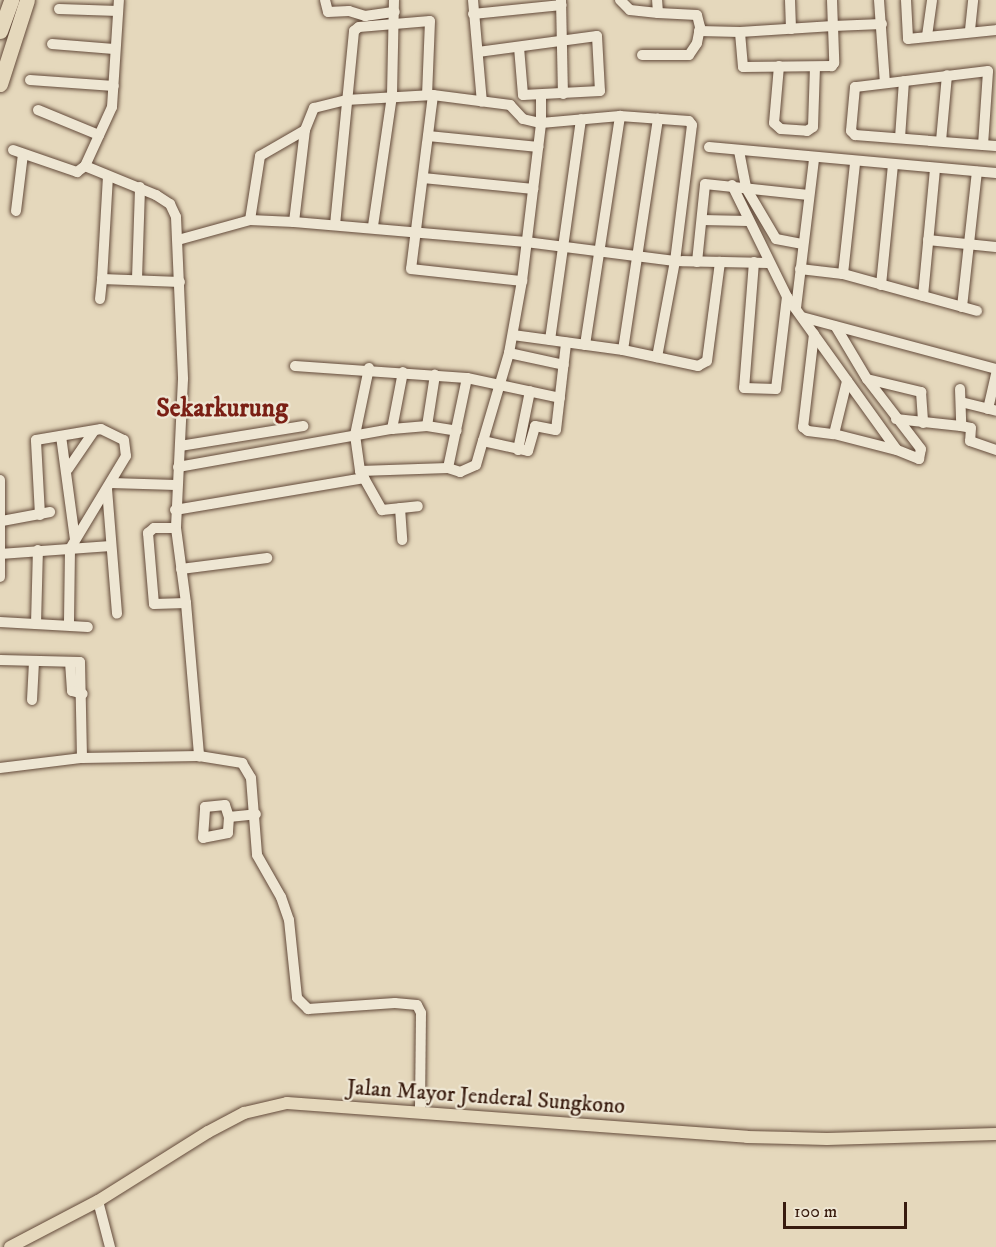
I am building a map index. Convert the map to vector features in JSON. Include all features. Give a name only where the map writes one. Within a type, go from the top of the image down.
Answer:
[{"type":"highway","points":[[0,31],[10,0]]},
{"type":"highway","points":[[0,84],[27,0]]},
{"type":"main road","name":"Jalan Mayor Jenderal Sungkono","points":[[10,1247],[98,1200],[208,1132],[266,1106],[286,1103],[420,1111],[747,1137],[827,1139],[996,1134]]},
{"type":"street","points":[[325,0],[328,12],[349,11],[365,16],[430,21],[428,136],[413,231],[410,266],[414,271],[522,281]]},
{"type":"street","points":[[373,226],[392,95],[394,0]]},
{"type":"street","points":[[473,0],[482,102]]},
{"type":"street","points":[[620,0],[630,10],[695,14],[699,31],[694,51],[689,55],[642,55]]},
{"type":"street","points":[[657,0],[658,13]]},
{"type":"street","points":[[790,0],[791,29]]},
{"type":"street","points":[[740,32],[742,67],[815,67],[834,63],[832,0]]},
{"type":"street","points":[[879,0],[885,83]]},
{"type":"street","points":[[906,0],[906,37],[970,30],[996,30]]},
{"type":"street","points":[[927,36],[932,0]]},
{"type":"street","points":[[970,30],[973,0]]},
{"type":"street","points":[[473,14],[562,2],[563,94]]},
{"type":"street","points":[[16,211],[18,152],[77,171],[85,166],[112,107],[118,5],[59,9]]},
{"type":"street","points":[[335,225],[354,31],[395,17]]},
{"type":"street","points":[[699,31],[740,32],[882,24]]},
{"type":"street","points":[[478,52],[598,37],[600,88],[597,93],[522,94],[519,47]]},
{"type":"street","points":[[52,44],[114,49]]},
{"type":"street","points":[[779,66],[774,123],[781,129],[807,131],[813,127],[815,67]]},
{"type":"street","points":[[983,145],[988,71],[855,87],[851,131],[855,135],[940,141],[983,145],[996,146]]},
{"type":"street","points":[[940,141],[947,75]]},
{"type":"street","points":[[30,80],[114,86]]},
{"type":"street","points":[[900,138],[904,81]]},
{"type":"street","points":[[294,222],[305,130],[314,108],[346,100],[392,95],[430,95],[510,105],[523,119],[541,123],[620,116],[688,121],[692,125],[675,261],[657,357]]},
{"type":"street","points":[[175,510],[362,475],[448,468],[460,472],[476,465],[513,335],[522,281],[541,123],[541,95]]},
{"type":"street","points":[[38,110],[99,135]]},
{"type":"street","points":[[585,345],[620,116]]},
{"type":"street","points":[[550,340],[581,119]]},
{"type":"street","points":[[623,350],[658,119]]},
{"type":"street","points":[[250,220],[260,156],[305,130]]},
{"type":"street","points":[[428,136],[538,147]]},
{"type":"street","points":[[709,147],[855,163],[996,173]]},
{"type":"street","points":[[739,151],[746,188],[776,239],[802,244]]},
{"type":"street","points":[[799,313],[802,244],[814,159]]},
{"type":"street","points":[[843,274],[855,163]]},
{"type":"street","points":[[881,285],[893,165]]},
{"type":"street","points":[[85,166],[140,187],[170,204],[176,217],[183,379],[175,510],[186,603],[199,756]]},
{"type":"street","points":[[923,296],[935,169]]},
{"type":"street","points":[[962,307],[977,172]]},
{"type":"street","points":[[100,299],[108,176]]},
{"type":"street","points":[[423,178],[533,189]]},
{"type":"street","points":[[697,262],[705,184],[732,185],[808,195]]},
{"type":"street","points":[[732,185],[768,263],[787,297],[897,450]]},
{"type":"street","points":[[137,279],[140,187]]},
{"type":"street","points":[[178,240],[250,220],[373,226],[675,261],[768,263]]},
{"type":"street","points":[[702,220],[748,221]]},
{"type":"street","points":[[928,240],[996,247]]},
{"type":"street","points":[[513,335],[623,350],[688,366],[706,361],[720,262]]},
{"type":"street","points":[[754,262],[744,388],[772,392],[776,389],[787,297]]},
{"type":"street","points":[[800,269],[843,274],[978,311]]},
{"type":"street","points":[[102,279],[180,282]]},
{"type":"street","points":[[799,313],[836,327],[996,371],[992,410],[961,402]]},
{"type":"street","points":[[814,334],[803,427],[808,431],[834,434],[897,450],[915,460],[921,455],[867,379],[836,327]]},
{"type":"street","points":[[483,441],[518,450],[530,449],[535,426],[556,429],[566,343]]},
{"type":"street","points":[[509,353],[564,365]]},
{"type":"street","points":[[295,366],[369,368],[467,378],[560,398]]},
{"type":"street","points":[[369,368],[355,435],[362,475],[382,510],[418,506]]},
{"type":"street","points":[[392,429],[403,372]]},
{"type":"street","points":[[427,426],[435,375]]},
{"type":"street","points":[[448,468],[467,378]]},
{"type":"street","points":[[867,379],[917,389],[923,398],[923,423]]},
{"type":"street","points":[[834,434],[847,381]]},
{"type":"street","points":[[960,389],[961,426]]},
{"type":"street","points":[[518,450],[530,391]]},
{"type":"street","points":[[896,419],[971,428],[973,444],[996,450]]},
{"type":"street","points":[[180,446],[303,426]]},
{"type":"street","points":[[178,467],[392,429],[427,426],[457,431]]},
{"type":"street","points":[[2,521],[45,513],[34,442],[108,430],[124,440],[127,447],[109,486],[72,544]]},
{"type":"street","points":[[68,470],[94,431]]},
{"type":"street","points":[[60,436],[68,470],[72,544],[69,625]]},
{"type":"street","points":[[0,480],[2,521],[0,577]]},
{"type":"street","points":[[109,486],[176,485]]},
{"type":"street","points":[[109,486],[117,614]]},
{"type":"street","points":[[70,508],[88,519]]},
{"type":"street","points":[[400,508],[402,540]]},
{"type":"street","points":[[176,528],[154,528],[148,533],[154,604],[186,603]]},
{"type":"street","points":[[1,554],[72,544],[111,546]]},
{"type":"street","points":[[36,624],[38,550]]},
{"type":"street","points":[[181,569],[267,558]]},
{"type":"street","points":[[0,622],[88,627]]},
{"type":"street","points":[[0,660],[70,662],[72,691],[83,694],[82,758]]},
{"type":"street","points":[[32,700],[34,661]]},
{"type":"street","points":[[0,768],[82,758],[199,756],[242,763],[251,778],[256,814],[256,855],[281,897],[289,920],[297,998],[308,1009],[395,1003],[417,1005],[421,1013],[420,1111]]},
{"type":"street","points":[[229,817],[256,814]]},
{"type":"street","points":[[98,1200],[110,1247]]},
{"type":"district","name":"Sekarkurung","points":[[222,409]]}]
